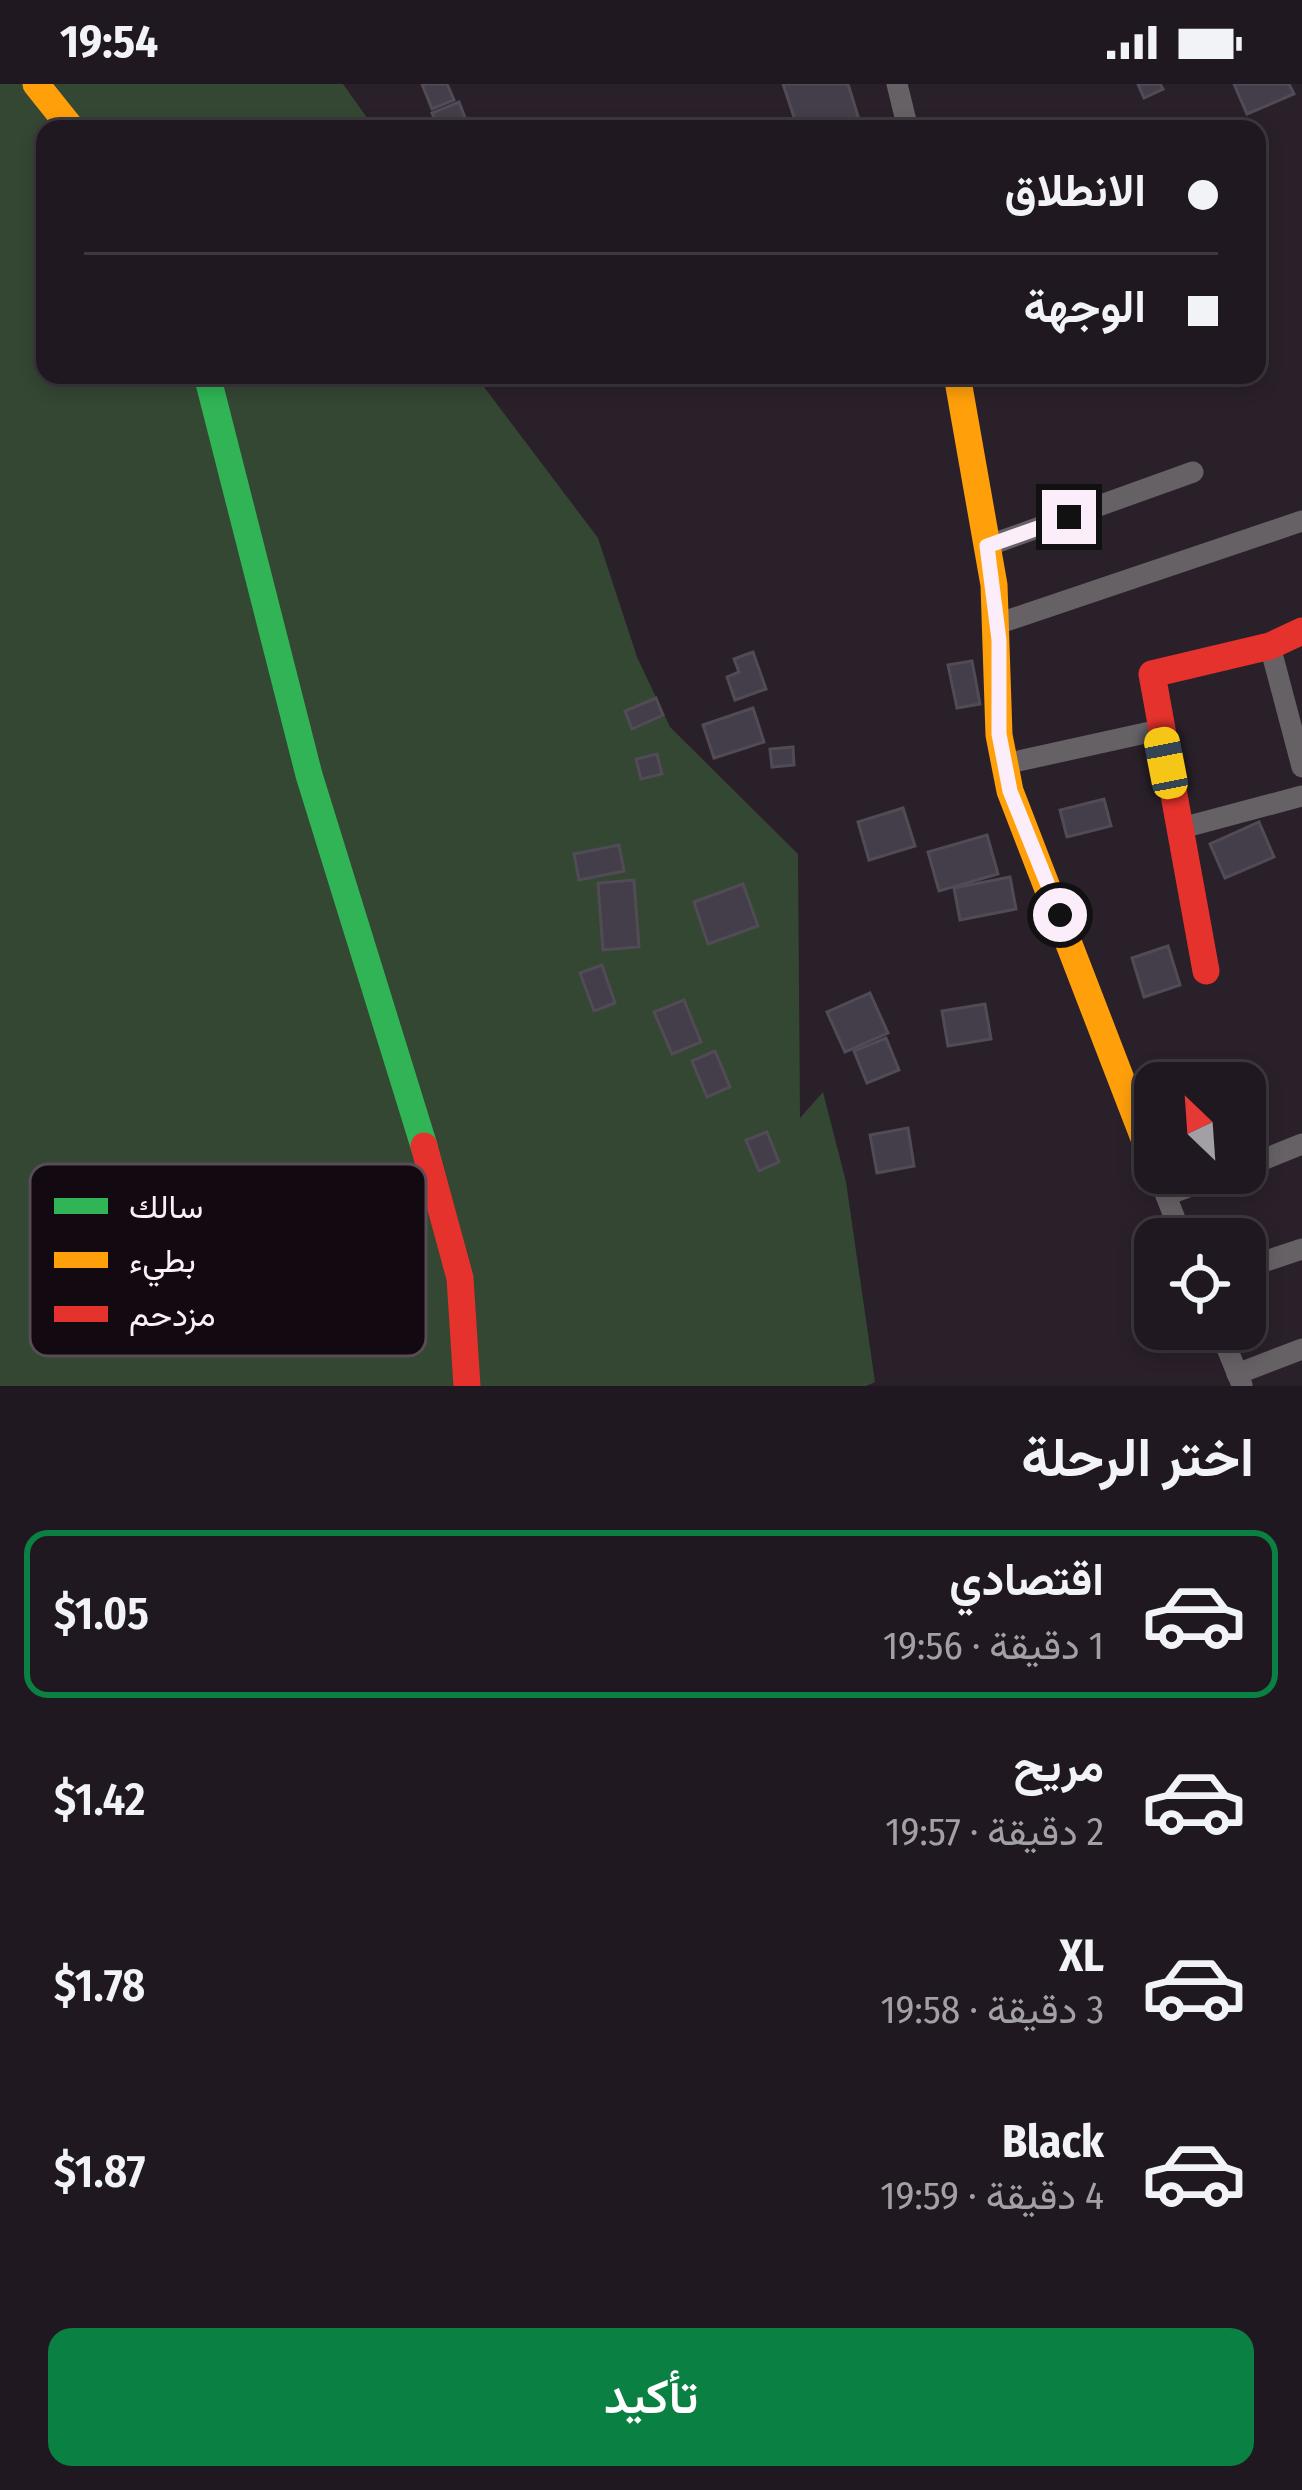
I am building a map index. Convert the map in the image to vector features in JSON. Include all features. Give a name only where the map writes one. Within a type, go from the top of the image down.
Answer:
[{"type":"street","points":[[35,84],[64,120]]},
{"type":"street","points":[[897,84],[906,120]]},
{"type":"street","points":[[209,384],[309,775],[413,1105],[460,1278],[467,1386]]},
{"type":"street","points":[[959,384],[998,624],[996,694],[1010,791],[1134,1111]]},
{"type":"street","points":[[987,546],[1193,472]]},
{"type":"street","points":[[998,624],[1302,521]]},
{"type":"street","points":[[1206,971],[1152,674],[1270,646],[1302,631]]},
{"type":"street","points":[[1270,646],[1302,767]]},
{"type":"street","points":[[1005,764],[1160,730]]},
{"type":"street","points":[[1178,829],[1302,796]]},
{"type":"street","points":[[1266,1159],[1302,1144]]},
{"type":"street","points":[[1266,1261],[1302,1249]]},
{"type":"street","points":[[1228,1350],[1240,1380],[1302,1349]]},
{"type":"green space","points":[[0,84],[343,84],[369,120],[36,120],[36,384],[482,384],[598,538],[637,657],[670,727],[798,854],[800,1118],[823,1092],[846,1182],[875,1382],[866,1386],[0,1386]]},
{"type":"building","points":[[422,84],[447,84],[454,100],[432,109]]},
{"type":"building","points":[[783,84],[848,84],[859,120],[795,120]]},
{"type":"building","points":[[1138,84],[1160,84],[1163,89],[1144,98]]},
{"type":"building","points":[[1234,84],[1289,84],[1294,94],[1247,114]]},
{"type":"building","points":[[459,102],[466,120],[435,120],[432,113]]},
{"type":"building","points":[[753,652],[766,689],[735,700],[727,677],[739,672],[734,659]]},
{"type":"building","points":[[972,661],[980,704],[957,708],[948,665]]},
{"type":"building","points":[[656,698],[663,715],[632,729],[625,711]]},
{"type":"building","points":[[753,708],[764,742],[714,758],[703,725]]},
{"type":"building","points":[[793,747],[794,765],[772,767],[770,749]]},
{"type":"building","points":[[657,754],[662,774],[641,779],[636,759]]},
{"type":"building","points":[[1104,799],[1111,826],[1067,837],[1060,810]]},
{"type":"building","points":[[903,808],[915,846],[869,860],[858,822]]},
{"type":"building","points":[[1259,822],[1274,857],[1225,878],[1210,844]]},
{"type":"building","points":[[987,835],[998,874],[939,891],[928,852]]},
{"type":"building","points":[[619,845],[624,871],[579,880],[574,854]]},
{"type":"building","points":[[1010,877],[1016,909],[960,920],[954,888]]},
{"type":"building","points":[[634,880],[639,947],[603,950],[598,883]]},
{"type":"building","points":[[743,884],[758,926],[708,944],[694,902]]},
{"type":"building","points":[[1168,946],[1180,985],[1144,997],[1132,958]]},
{"type":"building","points":[[602,965],[615,1003],[594,1011],[580,973]]},
{"type":"building","points":[[870,993],[888,1033],[845,1052],[827,1012]]},
{"type":"building","points":[[684,1000],[701,1042],[672,1054],[654,1012]]},
{"type":"building","points":[[985,1004],[991,1039],[948,1046],[942,1011]]},
{"type":"building","points":[[886,1038],[899,1070],[867,1083],[854,1051]]},
{"type":"building","points":[[715,1051],[730,1087],[707,1097],[692,1061]]},
{"type":"building","points":[[908,1128],[914,1166],[877,1173],[870,1135]]},
{"type":"building","points":[[767,1132],[779,1162],[759,1171],[746,1140]]},
{"type":"traffic: fast","points":[[209,384],[309,775],[424,1146]]},
{"type":"traffic: slow","points":[[36,84],[65,120]]},
{"type":"traffic: slow","points":[[959,384],[994,585],[999,735],[1010,791],[1134,1113]]},
{"type":"traffic: jam","points":[[1206,971],[1152,674],[1270,646],[1302,631]]},
{"type":"traffic: jam","points":[[424,1146],[460,1278],[467,1386]]},
{"type":"route","points":[[1060,915],[1010,791],[999,734],[999,640],[987,546],[1069,517]]}]
